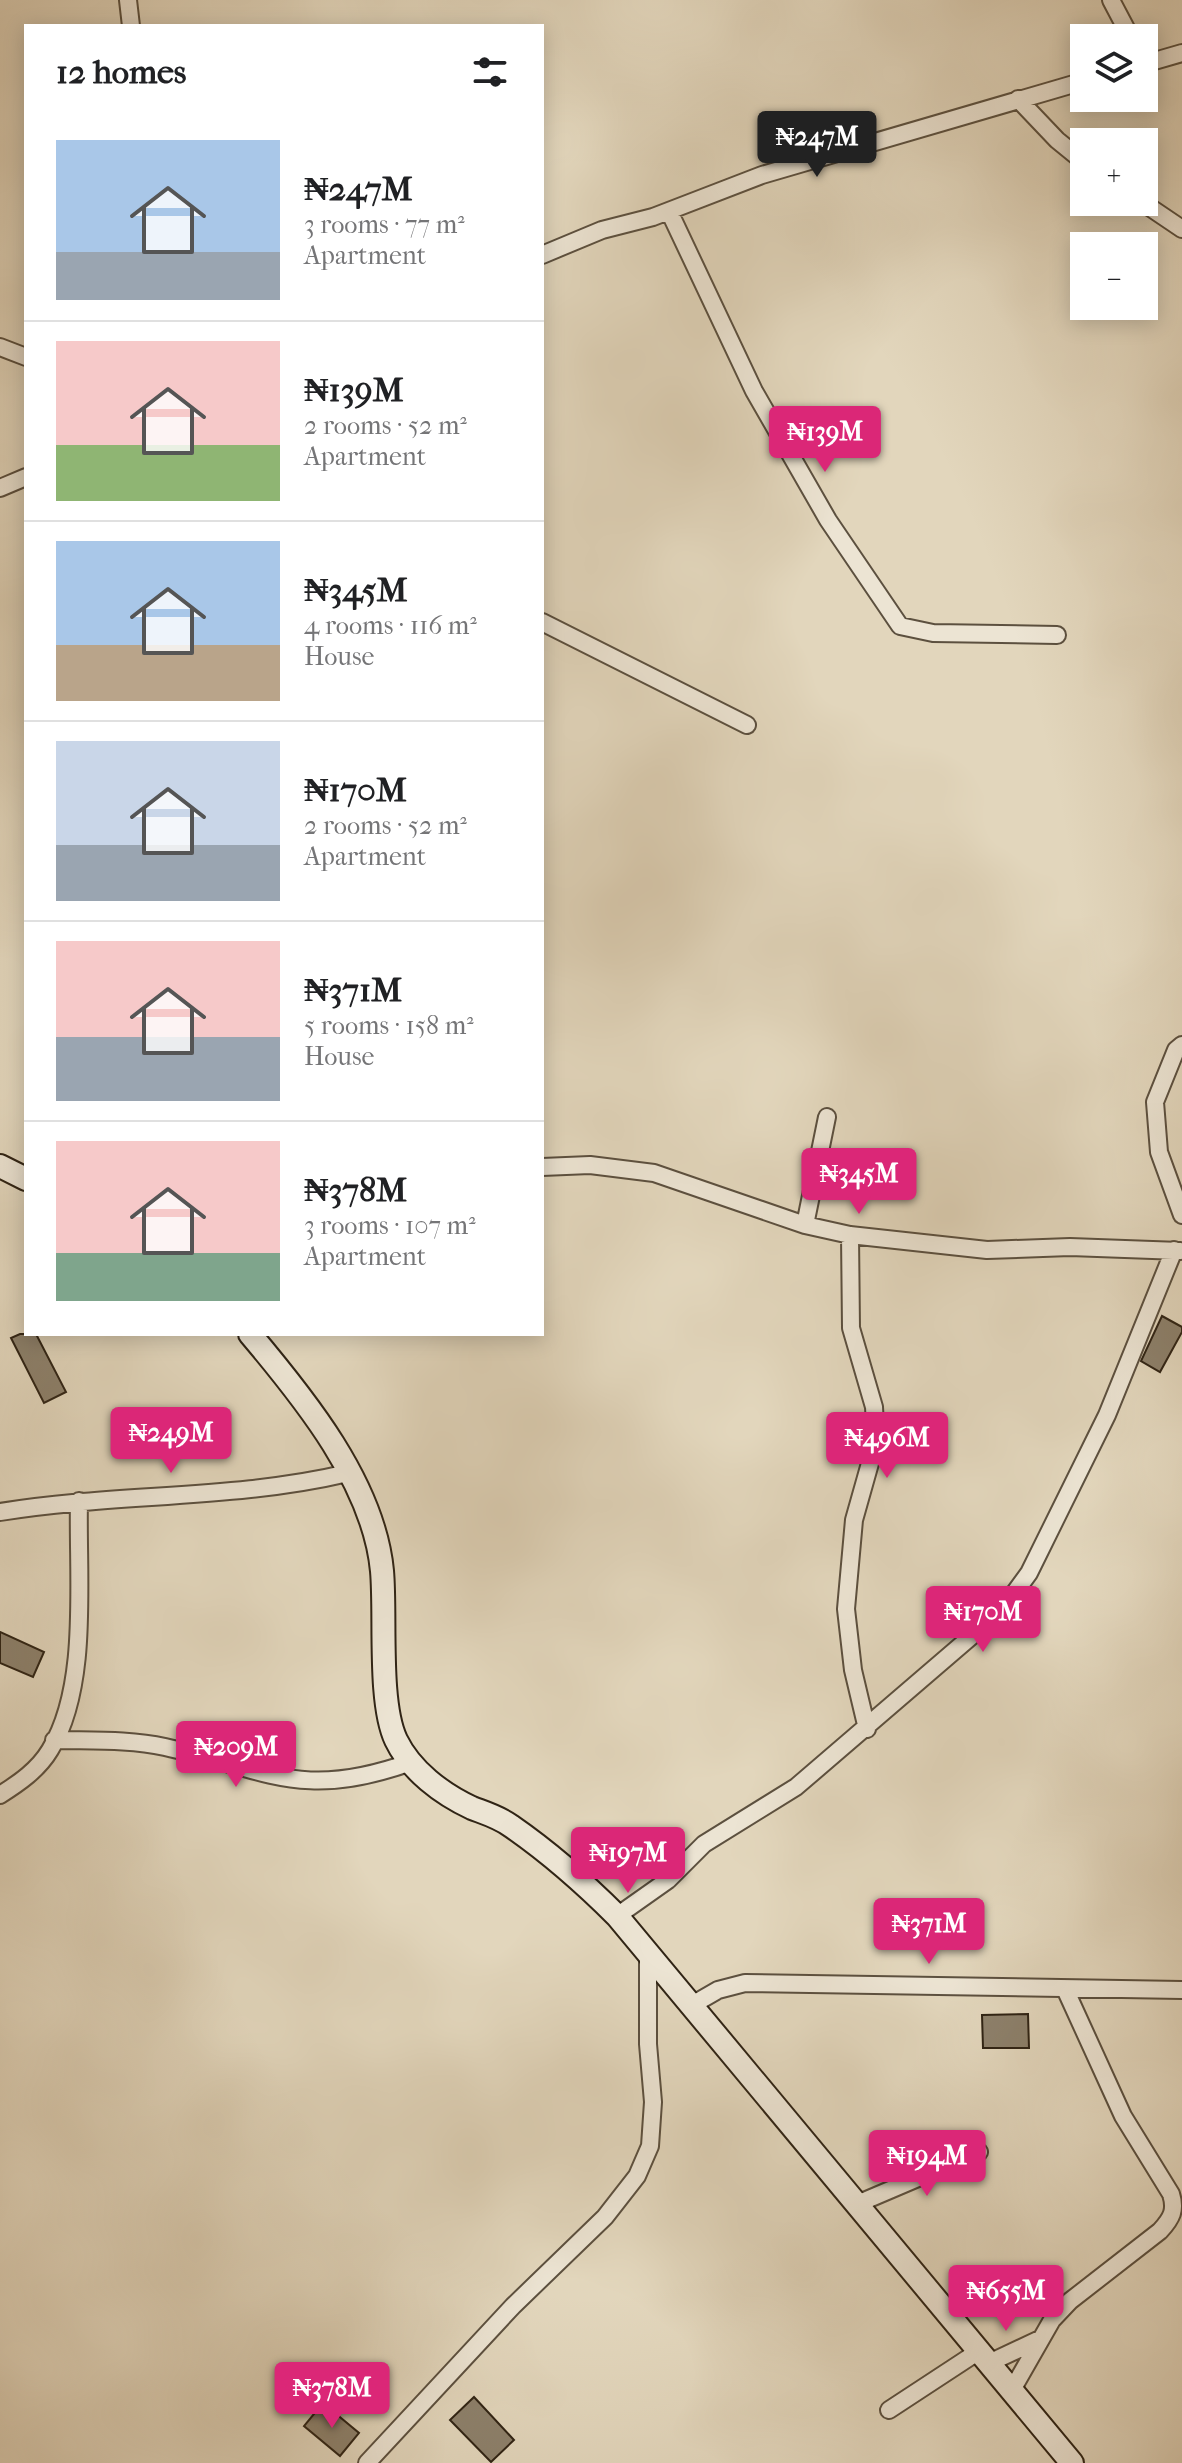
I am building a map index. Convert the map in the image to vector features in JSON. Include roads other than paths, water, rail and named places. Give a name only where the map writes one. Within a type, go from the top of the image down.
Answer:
[{"type":"main road","points":[[0,1166],[24,1178]]},
{"type":"main road","points":[[252,1336],[326,1432],[373,1531],[382,1567],[390,1713],[396,1739],[411,1762],[426,1780],[468,1806],[506,1822],[569,1868],[617,1916],[1072,2463]]},
{"type":"street","points":[[128,0],[131,24]]},
{"type":"street","points":[[1111,0],[1124,24]]},
{"type":"street","points":[[1158,60],[1182,53]]},
{"type":"street","points":[[544,254],[602,230],[669,211],[762,175],[1070,85]]},
{"type":"street","points":[[1018,99],[1070,151]]},
{"type":"street","points":[[669,211],[754,391],[828,520],[900,626],[933,633],[1057,635]]},
{"type":"street","points":[[1158,213],[1182,229]]},
{"type":"street","points":[[0,347],[24,356]]},
{"type":"street","points":[[0,488],[24,478]]},
{"type":"street","points":[[544,623],[747,725]]},
{"type":"street","points":[[1182,1045],[1176,1050],[1155,1102],[1159,1152],[1182,1215]]},
{"type":"street","points":[[805,1225],[827,1117]]},
{"type":"street","points":[[544,1167],[590,1165],[654,1173],[805,1225],[850,1235],[987,1250],[1070,1247],[1178,1250],[1107,1415],[1029,1573],[1002,1610],[796,1787],[704,1844],[668,1880],[617,1916]]},
{"type":"street","points":[[850,1235],[851,1328],[874,1407],[876,1442],[854,1520],[846,1609],[853,1670],[867,1729]]},
{"type":"street","points":[[0,1512],[79,1501],[283,1488],[348,1473]]},
{"type":"street","points":[[0,1795],[25,1779],[54,1740],[66,1715],[78,1641],[79,1501]]},
{"type":"street","points":[[54,1740],[144,1744],[270,1777],[309,1782],[371,1776],[411,1762]]},
{"type":"street","points":[[367,2463],[513,2306],[605,2217],[637,2176],[650,2146],[653,2102],[648,2044],[648,1952]]},
{"type":"street","points":[[692,2005],[718,1990],[745,1983],[1066,1991],[1182,1990]]},
{"type":"street","points":[[1012,2390],[1040,2339],[1070,2301],[1160,2231],[1170,2220],[1175,2207],[1171,2194],[1123,2116],[1066,1991]]},
{"type":"street","points":[[857,2204],[979,2152]]},
{"type":"street","points":[[889,2410],[984,2357],[1040,2339]]}]
